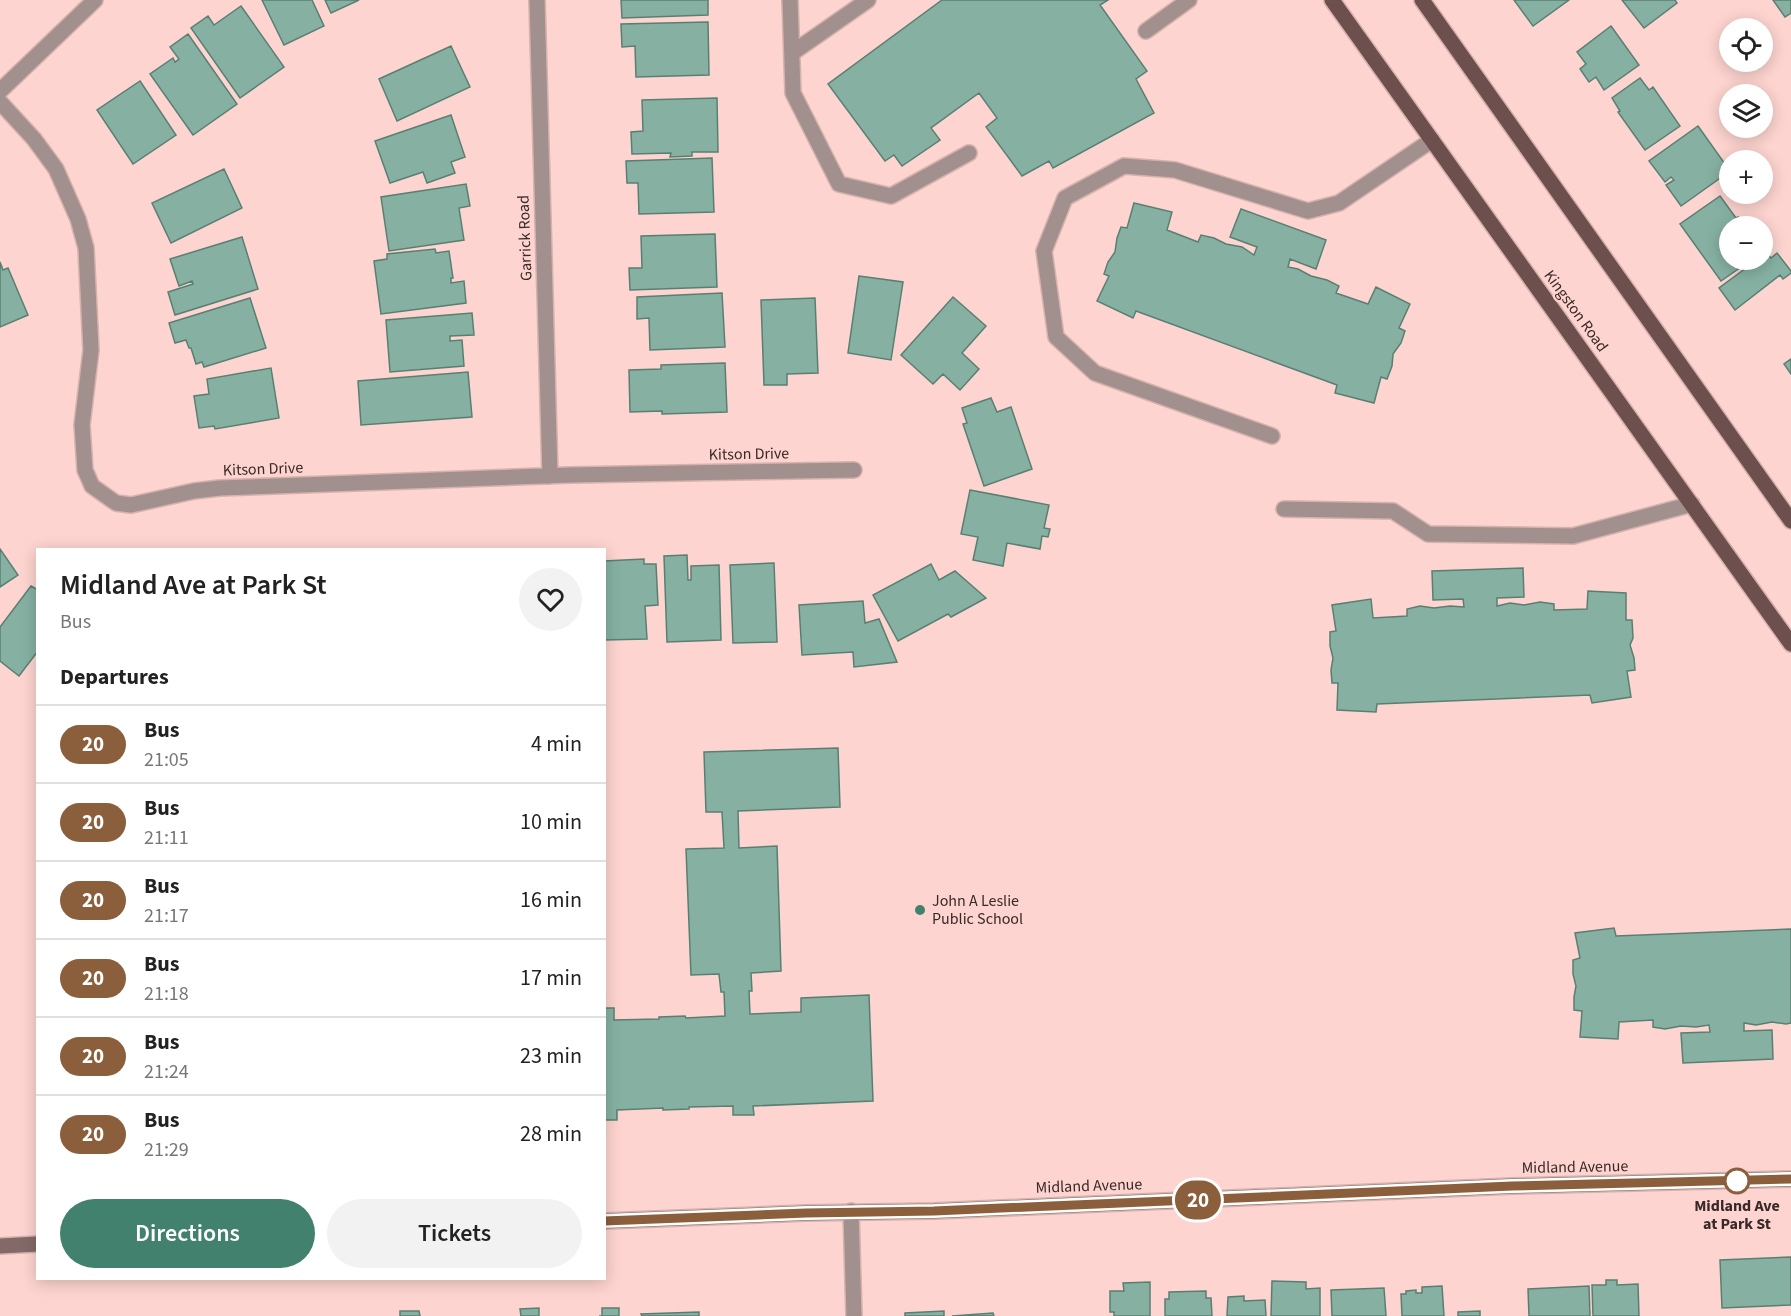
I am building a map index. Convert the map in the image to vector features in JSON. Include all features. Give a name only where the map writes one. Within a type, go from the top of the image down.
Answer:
[{"type":"main road","name":"Kingston Road","points":[[1332,0],[1791,644]]},
{"type":"main road","points":[[1422,0],[1791,521]]},
{"type":"main road","name":"Midland Avenue","points":[[606,1221],[851,1211],[934,1211],[1512,1186],[1791,1179]]},
{"type":"main road","points":[[0,1246],[36,1244]]},
{"type":"street","points":[[0,91],[95,0]]},
{"type":"street","name":"Garrick Road","points":[[537,0],[550,476]]},
{"type":"street","points":[[790,0],[793,93],[840,184],[891,196],[969,153]]},
{"type":"street","points":[[792,53],[868,0]]},
{"type":"street","points":[[1146,31],[1188,0]]},
{"type":"street","name":"Kitson Drive","points":[[0,102],[34,139],[56,169],[78,219],[86,248],[91,350],[82,425],[85,470],[92,486],[116,503],[131,505],[194,491],[220,488],[550,476],[854,470]]},
{"type":"street","points":[[1272,436],[1095,373],[1056,337],[1044,251],[1065,198],[1124,166],[1175,171],[1308,211],[1340,203],[1431,140]]},
{"type":"street","points":[[1284,509],[1393,512],[1428,534],[1573,536],[1692,504]]},
{"type":"street","points":[[851,1211],[854,1316]]},
{"type":"building","points":[[262,0],[312,0],[324,26],[284,45]]},
{"type":"building","points":[[325,0],[359,0],[331,13]]},
{"type":"building","points":[[621,0],[708,0],[708,15],[622,18]]},
{"type":"building","points":[[942,0],[1108,0],[1100,5],[1147,71],[1136,79],[1154,113],[1053,168],[1049,161],[1022,176],[986,127],[997,118],[979,93],[931,128],[940,140],[902,166],[894,155],[885,161],[828,84]]},
{"type":"building","points":[[1514,0],[1569,0],[1533,26]]},
{"type":"building","points":[[1622,0],[1675,0],[1677,3],[1644,28]]},
{"type":"building","points":[[1773,0],[1791,0],[1791,13],[1785,17]]},
{"type":"building","points":[[241,6],[284,67],[240,98],[191,28],[208,16],[214,25]]},
{"type":"building","points":[[708,22],[709,75],[636,77],[635,46],[622,47],[621,24]]},
{"type":"building","points":[[1611,26],[1639,65],[1604,90],[1596,77],[1589,82],[1580,69],[1586,64],[1577,52]]},
{"type":"building","points":[[188,34],[237,104],[193,135],[150,74],[173,58],[175,62],[179,59],[170,47]]},
{"type":"building","points":[[451,46],[470,87],[397,121],[379,79]]},
{"type":"building","points":[[1640,78],[1649,90],[1653,87],[1680,126],[1645,150],[1618,112],[1620,111],[1612,98]]},
{"type":"building","points":[[140,81],[176,135],[133,164],[97,110]]},
{"type":"building","points":[[717,98],[718,152],[692,152],[692,156],[670,157],[671,153],[632,154],[631,132],[643,131],[642,100]]},
{"type":"building","points":[[451,115],[465,157],[451,162],[455,173],[427,183],[423,172],[390,183],[375,141]]},
{"type":"building","points":[[1698,126],[1719,156],[1719,179],[1681,206],[1666,185],[1674,180],[1671,177],[1665,182],[1649,161]]},
{"type":"building","points":[[712,158],[714,212],[639,214],[638,183],[627,183],[626,161]]},
{"type":"building","points":[[224,169],[242,208],[171,243],[152,203]]},
{"type":"building","points":[[466,184],[470,206],[459,208],[464,240],[389,251],[381,197]]},
{"type":"building","points":[[1719,197],[1719,204],[1726,204],[1735,216],[1719,216],[1719,270],[1737,270],[1721,281],[1680,224]]},
{"type":"building","points":[[1134,203],[1172,212],[1167,230],[1198,242],[1201,235],[1214,238],[1226,244],[1242,247],[1254,255],[1257,247],[1230,237],[1241,209],[1326,240],[1316,269],[1290,259],[1288,267],[1327,280],[1339,286],[1336,293],[1368,304],[1376,287],[1410,304],[1399,328],[1405,331],[1401,343],[1393,354],[1392,366],[1387,379],[1381,377],[1374,403],[1335,393],[1337,385],[1136,311],[1133,318],[1097,301],[1109,276],[1104,274],[1115,252],[1121,227],[1127,228]]},
{"type":"building","points":[[715,234],[717,287],[630,290],[629,268],[642,268],[641,236]]},
{"type":"building","points":[[242,237],[258,289],[175,315],[168,292],[193,284],[192,281],[179,286],[170,259]]},
{"type":"building","points":[[435,249],[436,253],[449,251],[453,278],[451,278],[451,283],[464,281],[466,303],[381,314],[374,261],[387,259],[387,254]]},
{"type":"building","points":[[1777,253],[1791,271],[1783,279],[1780,275],[1735,310],[1719,288],[1743,270],[1773,270],[1773,256]]},
{"type":"building","points":[[0,262],[3,270],[8,268],[28,315],[0,327]]},
{"type":"building","points":[[859,276],[903,282],[891,360],[848,353]]},
{"type":"building","points":[[722,293],[725,347],[650,350],[649,318],[637,319],[637,297]]},
{"type":"building","points":[[953,297],[986,326],[962,353],[979,369],[960,390],[943,374],[933,384],[901,355]]},
{"type":"building","points":[[250,298],[266,348],[204,367],[202,362],[196,364],[186,340],[175,343],[169,323]]},
{"type":"building","points":[[815,298],[818,373],[787,374],[787,385],[764,385],[761,300]]},
{"type":"building","points":[[472,313],[474,335],[450,336],[450,341],[462,340],[464,366],[390,372],[386,320]]},
{"type":"building","points":[[1791,359],[1791,374],[1784,364]]},
{"type":"building","points":[[725,363],[727,412],[662,414],[662,411],[630,412],[629,370],[661,369],[661,365]]},
{"type":"building","points":[[271,368],[279,418],[215,429],[214,426],[199,428],[194,396],[209,394],[207,379]]},
{"type":"building","points":[[468,372],[472,417],[361,425],[358,381]]},
{"type":"building","points":[[991,398],[997,412],[1011,407],[1032,469],[984,486],[963,424],[967,423],[962,408]]},
{"type":"building","points":[[970,490],[1049,505],[1044,528],[1050,529],[1048,537],[1042,536],[1040,549],[1007,543],[1003,566],[973,560],[978,537],[961,534]]},
{"type":"building","points":[[0,549],[18,575],[0,587]]},
{"type":"building","points":[[687,555],[688,580],[691,580],[691,566],[719,565],[721,640],[667,642],[664,556]]},
{"type":"building","points":[[644,559],[644,564],[656,564],[658,605],[645,606],[647,639],[606,640],[606,561]]},
{"type":"building","points":[[774,563],[777,642],[733,643],[730,565]]},
{"type":"building","points":[[931,564],[939,580],[955,571],[986,598],[951,617],[948,614],[898,641],[873,595]]},
{"type":"building","points":[[1523,568],[1524,597],[1497,598],[1497,606],[1540,602],[1554,604],[1554,610],[1587,609],[1588,591],[1626,593],[1626,620],[1632,620],[1633,638],[1630,645],[1635,670],[1627,671],[1631,697],[1592,703],[1590,695],[1377,704],[1376,712],[1337,710],[1338,683],[1332,683],[1331,670],[1333,658],[1330,632],[1336,631],[1332,605],[1371,599],[1373,618],[1407,616],[1407,609],[1420,606],[1464,607],[1463,599],[1433,600],[1432,571]]},
{"type":"building","points":[[31,586],[36,589],[36,654],[19,676],[0,661],[0,627]]},
{"type":"building","points":[[863,601],[865,623],[879,619],[897,662],[854,667],[853,652],[802,655],[799,605]]},
{"type":"building","points":[[838,748],[840,807],[738,811],[739,848],[777,846],[781,971],[751,973],[750,1014],[801,1012],[801,998],[869,995],[873,1101],[753,1106],[754,1115],[733,1115],[733,1106],[617,1110],[617,1120],[606,1120],[606,1008],[614,1008],[614,1020],[725,1016],[724,992],[721,992],[719,974],[691,975],[686,849],[724,848],[722,812],[706,812],[704,752]]},
{"type":"building","points":[[1614,928],[1616,936],[1791,929],[1791,1023],[1772,1022],[1756,1025],[1744,1023],[1744,1031],[1772,1030],[1773,1059],[1683,1063],[1681,1033],[1710,1032],[1709,1025],[1665,1029],[1653,1027],[1653,1020],[1619,1022],[1618,1039],[1580,1037],[1582,1011],[1574,1010],[1576,986],[1573,960],[1580,958],[1575,933]]},
{"type":"building","points":[[1791,1257],[1791,1305],[1722,1308],[1720,1260]]},
{"type":"building","points":[[1606,1280],[1617,1280],[1617,1285],[1638,1284],[1639,1316],[1593,1316],[1592,1285],[1606,1285]]},
{"type":"building","points":[[1272,1281],[1306,1282],[1306,1289],[1320,1288],[1320,1316],[1271,1316]]},
{"type":"building","points":[[1150,1282],[1150,1316],[1114,1316],[1114,1312],[1110,1312],[1110,1291],[1124,1291],[1123,1283]]},
{"type":"building","points":[[1442,1286],[1444,1316],[1402,1316],[1401,1294],[1416,1290],[1416,1293],[1422,1293],[1422,1287]]},
{"type":"building","points":[[1589,1286],[1590,1316],[1529,1316],[1528,1289]]},
{"type":"building","points":[[1384,1288],[1386,1316],[1332,1316],[1331,1290]]},
{"type":"building","points":[[1206,1291],[1206,1298],[1211,1298],[1212,1316],[1165,1316],[1165,1299],[1169,1299],[1169,1292]]},
{"type":"building","points":[[1244,1296],[1244,1301],[1265,1300],[1266,1316],[1227,1316],[1228,1297]]},
{"type":"building","points":[[539,1308],[539,1316],[521,1316],[520,1309]]},
{"type":"building","points":[[602,1308],[619,1308],[619,1316],[602,1316]]},
{"type":"building","points":[[400,1311],[419,1311],[420,1316],[400,1316]]},
{"type":"building","points":[[944,1311],[944,1316],[905,1316],[905,1313]]},
{"type":"building","points":[[1480,1311],[1480,1316],[1458,1316],[1458,1312]]},
{"type":"building","points":[[699,1312],[699,1316],[642,1316],[641,1314]]},
{"type":"building","points":[[993,1313],[994,1316],[952,1316]]},
{"type":"bus line","name":"20","points":[[606,1221],[851,1211],[934,1211],[1512,1186],[1791,1179]]},
{"type":"place","name":"John A Leslie Public School","points":[[920,910]]},
{"type":"place","name":"Midland Ave at Park St","points":[[1737,1181]]}]
